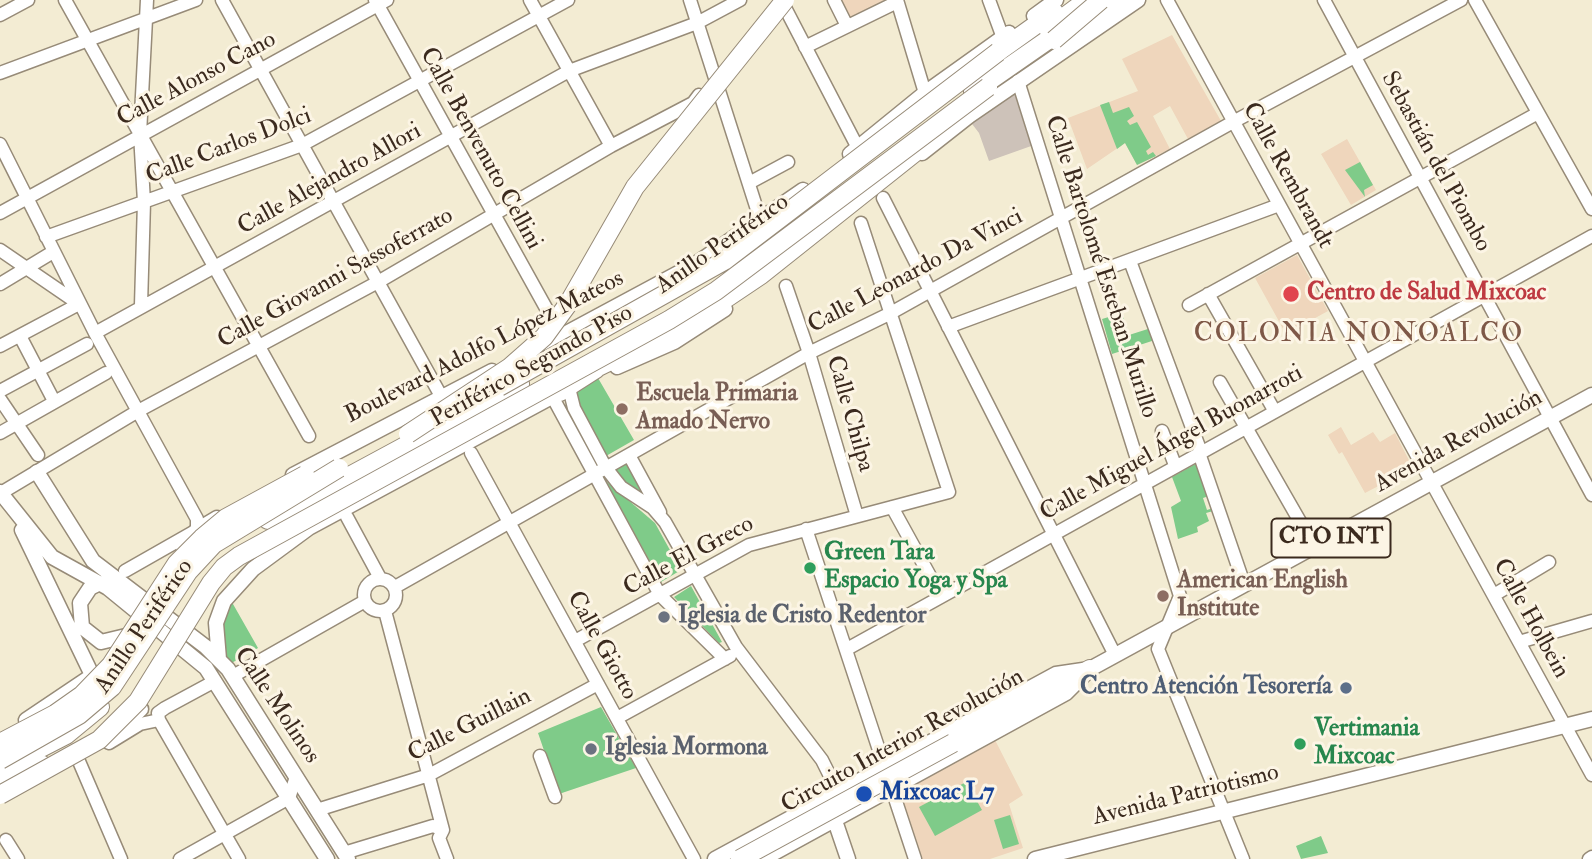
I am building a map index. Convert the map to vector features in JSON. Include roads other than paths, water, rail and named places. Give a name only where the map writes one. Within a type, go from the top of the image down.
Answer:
[{"type":"highway","points":[[408,434],[510,367],[544,337],[569,304],[635,187],[780,0]]},
{"type":"highway","name":"Periférico Segundo Piso","points":[[0,760],[79,715],[111,687],[188,572],[214,544],[339,468],[499,387],[724,261],[1000,45],[1072,0]]},
{"type":"highway","name":"Anillo Periférico","points":[[184,612],[208,556],[230,540],[548,370],[707,277],[1087,0]]},
{"type":"highway","points":[[1054,40],[1101,0]]},
{"type":"highway","name":"Anillo Periférico","points":[[3,788],[157,658],[208,576],[236,550],[558,390],[715,286],[1001,71],[1108,0]]},
{"type":"highway","name":"Periférico Segundo Piso","points":[[3,788],[99,740],[138,701],[211,583],[239,556],[669,320],[716,291],[988,87],[1117,0]]},
{"type":"highway","points":[[558,390],[694,320],[761,275],[957,119],[988,87]]},
{"type":"highway","points":[[499,387],[591,326],[701,267],[899,123],[935,109]]},
{"type":"highway","points":[[0,743],[55,714],[82,695],[111,665],[177,563],[218,525],[305,475],[339,468]]},
{"type":"highway","name":"Circuito Interior Revolución","points":[[740,859],[1090,669]]},
{"type":"main road","name":"Boulevard Adolfo López Mateos","points":[[151,595],[174,558],[197,530],[321,459],[697,263],[761,222],[925,93],[1000,45],[1056,0]]},
{"type":"main road","points":[[184,612],[229,573],[313,525],[558,390],[674,342],[701,327],[771,275],[969,116],[1138,0]]},
{"type":"main road","name":"Avenida Revolución","points":[[763,859],[1066,693],[1090,669],[1592,394]]},
{"type":"main road","name":"Calle Molinos","points":[[37,472],[93,561],[219,659],[233,676],[346,856]]},
{"type":"main road","name":"Calle Molinos","points":[[0,492],[16,516],[61,564],[100,583],[197,658],[215,681],[327,859]]},
{"type":"main road","points":[[16,516],[92,675]]},
{"type":"main road","points":[[219,659],[216,623],[223,601],[253,569],[313,525]]},
{"type":"main road","points":[[0,735],[50,706],[92,675],[128,633],[101,642],[82,627],[80,603],[90,588],[100,583]]},
{"type":"main road","points":[[3,788],[104,745],[143,707],[157,658]]},
{"type":"main road","name":"Avenida Revolución","points":[[715,859],[1056,674],[1090,669]]},
{"type":"main road","name":"Avenida Patriotismo","points":[[1044,858],[1592,719]]},
{"type":"main road","points":[[828,798],[848,859]]},
{"type":"street","points":[[0,15],[27,0]]},
{"type":"street","points":[[65,0],[212,267],[309,436]]},
{"type":"street","points":[[141,305],[144,202],[140,134],[147,0]]},
{"type":"street","points":[[0,73],[196,0]]},
{"type":"street","points":[[222,0],[441,396]]},
{"type":"street","points":[[530,0],[611,146]]},
{"type":"street","name":"Calle Carlos Dolci","points":[[46,237],[172,194],[302,145],[568,0]]},
{"type":"street","points":[[690,0],[761,222]]},
{"type":"street","name":"Calle Alejandro Allori","points":[[0,391],[91,338],[141,305],[334,202],[569,71],[696,23],[740,0]]},
{"type":"street","points":[[714,78],[780,0],[858,148]]},
{"type":"street","points":[[834,0],[847,26]]},
{"type":"street","points":[[989,0],[1000,45]]},
{"type":"street","name":"Calle Rembrandt","points":[[1167,0],[1431,483]]},
{"type":"street","name":"Sebastián del Piombo","points":[[1324,0],[1592,495]]},
{"type":"street","name":"Calle Leonardo Da Vinci","points":[[395,587],[810,353],[889,314],[1233,122],[1461,0]]},
{"type":"street","points":[[1475,0],[1592,208]]},
{"type":"street","points":[[805,47],[897,1],[925,93]]},
{"type":"street","name":"Calle Alonso Cano","points":[[0,213],[380,2]]},
{"type":"street","name":"Calle Benvenuto Cellini","points":[[380,2],[418,83],[493,216],[554,316],[505,365]]},
{"type":"street","name":"Calle Giovanni Sassoferrato","points":[[0,492],[138,411],[378,282],[611,146],[692,103],[714,78]]},
{"type":"street","name":"Calle Bartolomé Esteban Murillo","points":[[1018,81],[1082,277],[1180,596],[1158,649],[1243,859]]},
{"type":"street","points":[[1189,305],[1538,113]]},
{"type":"street","points":[[0,144],[79,304],[91,338],[138,411],[195,513],[197,530],[125,571]]},
{"type":"street","points":[[749,183],[788,162]]},
{"type":"street","points":[[883,198],[1115,655]]},
{"type":"street","points":[[948,327],[1279,205]]},
{"type":"street","points":[[861,223],[889,314]]},
{"type":"street","name":"Calle Miguel Ángel Buonarroti","points":[[847,649],[1592,236]]},
{"type":"street","points":[[0,250],[79,304]]},
{"type":"street","points":[[0,284],[53,252]]},
{"type":"street","points":[[1130,261],[1200,452],[1244,584]]},
{"type":"street","name":"Calle Chilpa","points":[[786,286],[810,353],[857,516]]},
{"type":"street","points":[[1208,294],[1274,411]]},
{"type":"street","points":[[0,346],[79,304]]},
{"type":"street","name":"Calle El Greco","points":[[575,641],[749,545],[949,492],[889,314]]},
{"type":"street","points":[[20,336],[54,401]]},
{"type":"street","points":[[0,433],[106,373]]},
{"type":"street","points":[[1220,382],[1314,546]]},
{"type":"street","points":[[558,390],[575,408],[601,471],[653,508],[665,522]]},
{"type":"street","points":[[558,390],[601,471],[660,595],[725,659]]},
{"type":"street","points":[[0,399],[38,455]]},
{"type":"street","points":[[1162,431],[1175,466]]},
{"type":"street","name":"Calle Giotto","points":[[471,453],[694,859]]},
{"type":"street","points":[[629,455],[738,650],[821,760],[831,778],[828,798]]},
{"type":"street","name":"Calle Holbein","points":[[1431,483],[1592,775]]},
{"type":"street","points":[[892,507],[941,596]]},
{"type":"street","points":[[347,517],[380,578]]},
{"type":"street","points":[[806,529],[915,859]]},
{"type":"street","points":[[1493,596],[1549,562]]},
{"type":"street","points":[[380,578],[395,587],[396,601],[385,611],[374,610],[365,601],[365,589],[369,583],[380,578]]},
{"type":"street","points":[[233,676],[365,601]]},
{"type":"street","points":[[385,611],[443,830],[439,838],[447,859]]},
{"type":"street","points":[[1519,642],[1592,621]]},
{"type":"street","points":[[617,718],[738,650]]},
{"type":"street","points":[[215,681],[158,713],[159,720],[239,859]]},
{"type":"street","name":"Calle Guillain","points":[[317,810],[429,775],[598,684]]},
{"type":"street","points":[[104,745],[119,739],[140,724],[159,720]]},
{"type":"street","points":[[540,756],[555,797]]},
{"type":"street","points":[[78,758],[121,859]]},
{"type":"street","points":[[180,859],[289,798],[296,777]]},
{"type":"street","points":[[346,856],[433,827],[443,830]]},
{"type":"street","points":[[6,840],[18,859]]},
{"type":"place","name":"Centro de Salud Mixcoac","points":[[1291,294]]},
{"type":"place","name":"Escuela Primaria Amado Nervo","points":[[622,409]]},
{"type":"place","name":"Green Tara Espacio Yoga y Spa","points":[[810,568]]},
{"type":"place","name":"American English Institute","points":[[1163,596]]},
{"type":"place","name":"Iglesia de Cristo Redentor","points":[[664,617]]},
{"type":"place","name":"Centro Atención Tesorería","points":[[1346,688]]},
{"type":"place","name":"Vertimania Mixcoac","points":[[1300,744]]},
{"type":"place","name":"Iglesia Mormona","points":[[591,749]]},
{"type":"place","name":"Mixcoac L7","points":[[864,794]]},
{"type":"district","name":"COLONIA NONOALCO","points":[[1359,335]]}]
